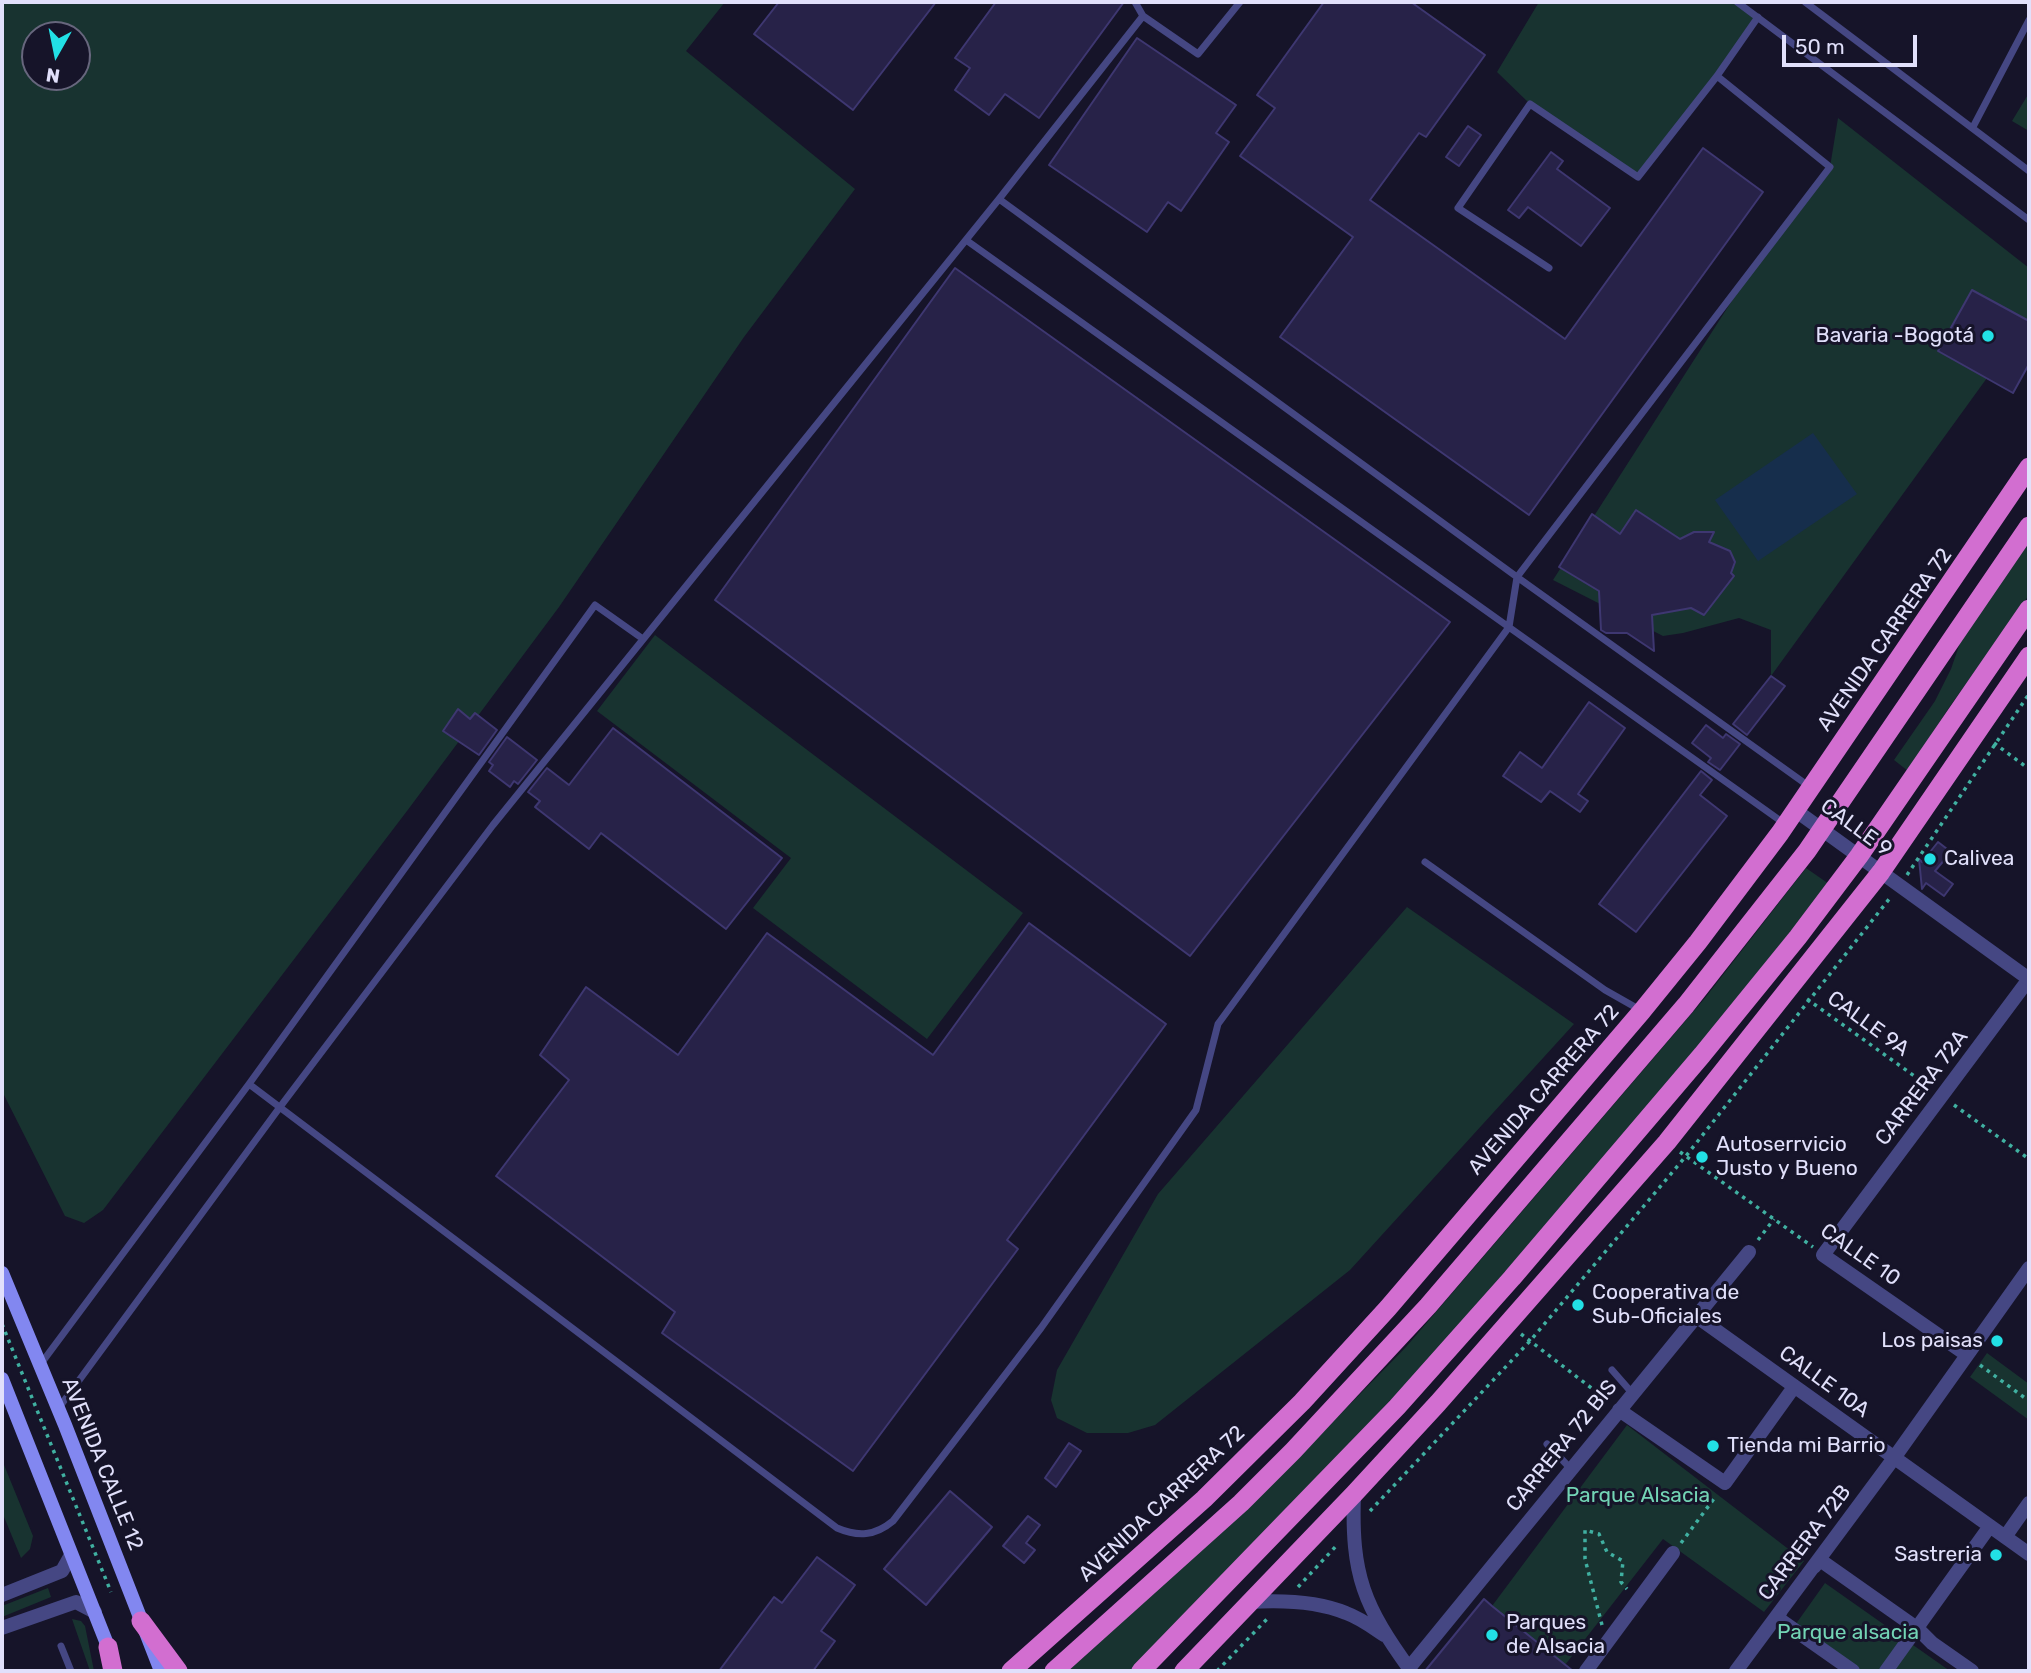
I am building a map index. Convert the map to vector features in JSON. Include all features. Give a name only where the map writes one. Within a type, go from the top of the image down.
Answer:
[{"type":"highway","name":"AVENIDA CARRERA 72","points":[[1011,1671],[1204,1499],[1302,1402],[1388,1308],[1642,1011],[1706,932],[1791,817],[2029,467]]},
{"type":"highway","points":[[1054,1671],[1241,1503],[1284,1460],[1428,1306],[1668,1026],[1786,879],[2029,526]]},
{"type":"highway","points":[[1141,1671],[1397,1407],[1512,1278],[1702,1055],[1798,937],[1859,856],[2029,609]]},
{"type":"highway","points":[[1184,1671],[1354,1494],[1568,1257],[1667,1142],[1881,872],[2029,656]]},
{"type":"highway","points":[[1512,1278],[1568,1257]]},
{"type":"highway","points":[[1284,1460],[1302,1402]]},
{"type":"highway","points":[[141,1621],[178,1671]]},
{"type":"highway","points":[[108,1647],[116,1671]]},
{"type":"main road","name":"AVENIDA CALLE 12","points":[[2,1273],[161,1671]]},
{"type":"main road","points":[[2,1380],[108,1647]]},
{"type":"street","name":"CALLE 9","points":[[1791,817],[1822,829],[2029,979]]},
{"type":"street","name":"CARRERA 72A","points":[[1824,1255],[2029,979]]},
{"type":"street","name":"CARRERA 72 BIS","points":[[1410,1670],[1749,1252]]},
{"type":"street","name":"CALLE 10","points":[[1824,1255],[1967,1355]]},
{"type":"street","name":"CARRERA 72B","points":[[1736,1671],[1820,1560],[2029,1268]]},
{"type":"street","name":"CALLE 10A","points":[[1696,1316],[2029,1554]]},
{"type":"street","points":[[1619,1410],[1725,1483],[1794,1387]]},
{"type":"street","points":[[1354,1494],[1353,1529],[1362,1588],[1386,1636],[1410,1670]]},
{"type":"street","points":[[2005,1537],[2029,1503]]},
{"type":"street","points":[[1886,1671],[1990,1526]]},
{"type":"street","points":[[1586,1671],[1673,1553]]},
{"type":"street","points":[[2,1595],[62,1571],[71,1555]]},
{"type":"street","points":[[1820,1560],[1972,1671]]},
{"type":"street","points":[[2,1628],[76,1602],[95,1612]]},
{"type":"street","points":[[1249,1602],[1314,1604],[1346,1613],[1386,1636]]},
{"type":"street","points":[[1776,1617],[1853,1671]]},
{"type":"lane","points":[[1135,2],[1143,16],[1198,54],[1240,2]]},
{"type":"lane","points":[[1737,2],[2029,219]]},
{"type":"lane","points":[[1805,2],[2029,171]]},
{"type":"lane","points":[[58,1409],[279,1107],[493,825],[999,199],[1143,16]]},
{"type":"lane","points":[[1549,268],[1458,208],[1530,104],[1638,177],[1717,76],[1758,17]]},
{"type":"lane","points":[[1973,127],[2029,20]]},
{"type":"lane","points":[[249,1084],[837,1528],[850,1533],[873,1533],[893,1521],[1033,1339],[1196,1110],[1217,1024],[1509,627],[1517,577],[1830,167],[1717,76]]},
{"type":"lane","points":[[999,199],[1811,788]]},
{"type":"lane","points":[[966,240],[1509,627],[1791,817]]},
{"type":"lane","points":[[40,1366],[249,1084],[595,606],[643,639]]},
{"type":"lane","points":[[1425,862],[1597,984],[1642,1011]]},
{"type":"lane","points":[[1612,1370],[1633,1394]]},
{"type":"lane","points":[[1547,1444],[1571,1469]]},
{"type":"lane","points":[[61,1646],[71,1671]]},
{"type":"path","points":[[1924,851],[2029,694]]},
{"type":"path","points":[[1978,732],[2029,769]]},
{"type":"path","points":[[1217,1671],[1530,1341],[1686,1156],[1885,905]]},
{"type":"path","name":"CALLE 9A","points":[[1791,987],[2029,1159]]},
{"type":"path","name":"CALLE 10","points":[[1667,1142],[1824,1255]]},
{"type":"path","points":[[1749,1252],[1774,1219]]},
{"type":"path","points":[[2,1324],[114,1599]]},
{"type":"path","points":[[1508,1324],[1619,1410]]},
{"type":"path","points":[[1967,1355],[2029,1401]]},
{"type":"path","points":[[1673,1553],[1725,1483]]},
{"type":"path","points":[[1607,1642],[1588,1580],[1585,1530],[1599,1534],[1607,1552],[1623,1561],[1620,1582],[1638,1601]]},
{"type":"green space","points":[[2,2],[725,2],[686,51],[855,189],[744,337],[559,607],[103,1210],[84,1223],[65,1216],[2,1091]]},
{"type":"green space","points":[[1539,2],[1737,2],[1758,17],[1638,177],[1530,104],[1497,72]]},
{"type":"green space","points":[[2029,93],[2029,131],[2012,121]]},
{"type":"green space","points":[[1838,118],[2029,268],[2029,320],[1771,676],[1771,630],[1739,618],[1663,636],[1553,580],[1751,271],[1830,167]]},
{"type":"green space","points":[[2029,541],[2029,595],[1948,709],[1908,771],[1894,760],[1935,701],[1960,643]]},
{"type":"green space","points":[[655,635],[1023,913],[927,1039],[753,908],[791,858],[597,711]]},
{"type":"green space","points":[[1806,868],[1829,884],[1673,1078],[1429,1360],[1130,1671],[1068,1671],[1271,1485],[1406,1347],[1705,998]]},
{"type":"green space","points":[[1407,907],[1574,1024],[1350,1270],[1155,1425],[1128,1433],[1087,1433],[1057,1418],[1051,1400],[1057,1370],[1158,1194]]},
{"type":"green space","points":[[1987,1353],[2029,1384],[2029,1420],[1970,1377]]},
{"type":"green space","name":"Parque Alsacia","points":[[1627,1425],[1804,1561],[1764,1612],[1663,1539],[1565,1665],[1492,1606]]},
{"type":"green space","points":[[2,1460],[33,1536],[30,1549],[21,1558],[2,1512]]},
{"type":"green space","name":"Parque alsacia","points":[[1825,1583],[1950,1671],[1854,1671],[1793,1628]]},
{"type":"green space","points":[[48,1588],[51,1597],[2,1617],[2,1606]]},
{"type":"green space","points":[[72,1619],[81,1621],[85,1626],[94,1671],[90,1671]]},
{"type":"water","points":[[1813,433],[1857,494],[1758,561],[1715,500]]},
{"type":"building","points":[[779,2],[936,2],[853,110],[754,34]]},
{"type":"building","points":[[996,2],[1124,2],[1039,118],[1005,94],[989,115],[955,90],[970,68],[955,58]]},
{"type":"building","points":[[1324,2],[1411,2],[1485,55],[1426,137],[1419,133],[1370,200],[1565,339],[1703,148],[1763,192],[1529,515],[1280,337],[1353,237],[1240,156],[1275,108],[1257,95]]},
{"type":"building","points":[[1137,38],[1236,105],[1216,133],[1229,142],[1181,211],[1168,202],[1147,232],[1049,165]]},
{"type":"building","points":[[1468,126],[1481,135],[1459,166],[1446,157]]},
{"type":"building","points":[[1551,152],[1563,161],[1557,169],[1610,208],[1581,246],[1528,207],[1519,218],[1508,210]]},
{"type":"building","points":[[955,268],[1450,622],[1190,956],[715,600]]},
{"type":"building","name":"Bavaria -Bogotá","points":[[1972,290],[2029,321],[2029,364],[2013,393],[1938,351]]},
{"type":"building","points":[[1636,510],[1680,539],[1694,532],[1714,532],[1709,542],[1730,551],[1735,562],[1731,573],[1734,576],[1704,615],[1691,608],[1652,615],[1654,651],[1627,633],[1606,633],[1601,630],[1599,591],[1559,567],[1592,514],[1620,534]]},
{"type":"building","points":[[1771,676],[1785,686],[1747,735],[1733,724]]},
{"type":"building","points":[[1589,702],[1625,728],[1578,794],[1588,801],[1580,812],[1550,791],[1541,802],[1503,776],[1520,752],[1542,768]]},
{"type":"building","points":[[458,709],[470,719],[475,713],[497,730],[479,755],[443,731]]},
{"type":"building","points":[[1706,725],[1723,738],[1726,734],[1740,744],[1720,770],[1708,762],[1711,758],[1692,743]]},
{"type":"building","points":[[613,728],[782,858],[726,929],[601,833],[589,849],[535,807],[540,801],[528,792],[547,768],[569,785]]},
{"type":"building","points":[[507,737],[537,760],[518,784],[514,781],[510,787],[489,771],[493,765],[489,762]]},
{"type":"building","points":[[1701,771],[1712,780],[1700,795],[1727,816],[1636,932],[1599,904]]},
{"type":"building","points":[[1938,842],[1951,852],[1935,871],[1953,884],[1944,896],[1926,883],[1922,889],[1919,859],[1922,862]]},
{"type":"building","points":[[1029,923],[1166,1024],[1007,1240],[1018,1249],[853,1471],[662,1333],[675,1312],[496,1176],[569,1080],[540,1055],[586,987],[678,1055],[767,933],[933,1055]]},
{"type":"building","points":[[1069,1443],[1081,1451],[1056,1487],[1045,1478]]},
{"type":"building","points":[[950,1491],[992,1527],[926,1605],[884,1569]]},
{"type":"building","points":[[1028,1516],[1040,1525],[1026,1543],[1035,1550],[1024,1563],[1003,1546]]},
{"type":"building","points":[[817,1557],[855,1585],[821,1631],[835,1641],[813,1671],[719,1671],[774,1597],[782,1603]]},
{"type":"building","name":"Parques de Alsacia","points":[[1484,1599],[1492,1606],[1573,1671],[1425,1671]]},
{"type":"place","name":"Bavaria -Bogotá","points":[[1988,336]]},
{"type":"place","name":"Calivea","points":[[1930,859]]},
{"type":"place","name":"Autoserrvicio Justo y Bueno","points":[[1702,1157]]},
{"type":"place","name":"Cooperativa de Sub-Oficiales","points":[[1578,1305]]},
{"type":"place","name":"Los paisas","points":[[1997,1341]]},
{"type":"place","name":"Tienda mi Barrio","points":[[1713,1446]]},
{"type":"place","name":"Sastreria","points":[[1996,1555]]},
{"type":"place","name":"Parques de Alsacia","points":[[1492,1635]]}]
